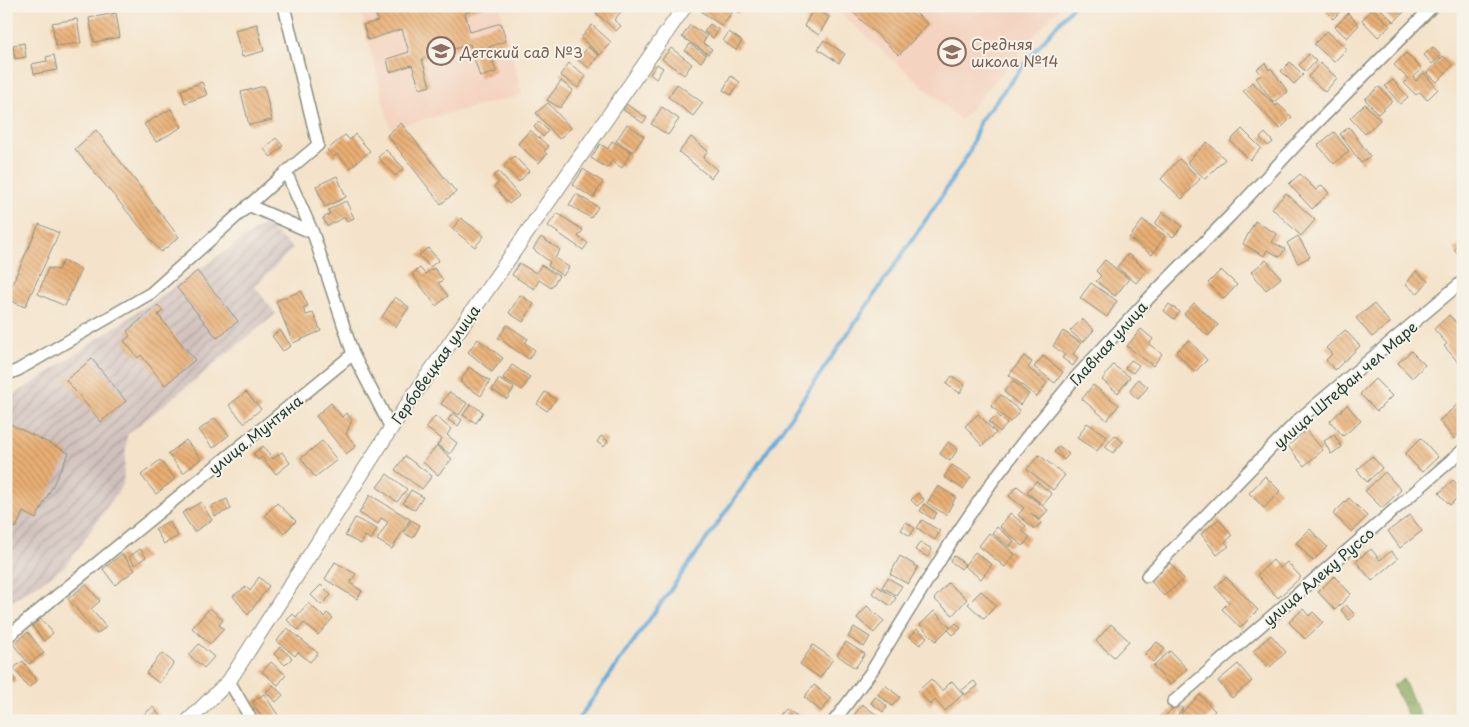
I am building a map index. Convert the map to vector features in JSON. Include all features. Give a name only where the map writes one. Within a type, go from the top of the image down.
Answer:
[{"type":"street","points":[[6,375],[18,370],[151,292],[318,145],[284,6]]},
{"type":"street","name":"Гербовецкая улица","points":[[188,721],[229,682],[391,428],[685,6]]},
{"type":"street","name":"Главная улица","points":[[834,721],[871,672],[953,539],[992,482],[1076,377],[1149,298],[1433,6]]},
{"type":"street","points":[[286,172],[313,233],[353,354],[391,428]]},
{"type":"street","points":[[248,205],[313,233]]},
{"type":"street","name":"улица Штефан чел Маре","points":[[1147,576],[1298,420],[1463,282]]},
{"type":"street","name":"улица Мунтяна","points":[[6,638],[353,354]]},
{"type":"street","name":"улица Алеку Руссо","points":[[1173,702],[1463,450]]},
{"type":"street","points":[[229,682],[252,721]]},
{"type":"shaded area","name":"Детский сад №3","points":[[360,6],[500,6],[522,95],[390,128]]},
{"type":"shaded area","name":"Средняя школа №14","points":[[832,6],[1060,6],[961,120]]},
{"type":"shaded area","points":[[265,224],[293,248],[255,287],[276,314],[127,435],[123,484],[66,566],[6,605],[6,398],[32,384]]},
{"type":"green space","points":[[1403,679],[1423,721],[1410,721],[1393,685]]},
{"type":"building","points":[[373,6],[396,6],[398,12],[418,6],[485,6],[465,13],[470,32],[501,23],[506,41],[489,47],[496,72],[480,77],[470,44],[422,59],[430,86],[420,89],[412,65],[390,72],[387,59],[409,52],[402,29],[368,40],[363,25],[378,21]]},
{"type":"building","points":[[602,6],[626,6],[614,20],[621,26],[616,31],[596,13]]},
{"type":"building","points":[[706,6],[724,6],[732,12],[722,26],[702,12]]},
{"type":"building","points":[[729,6],[741,6],[743,8],[740,13]]},
{"type":"building","points":[[846,6],[908,6],[928,24],[899,55]]},
{"type":"building","points":[[1331,6],[1345,6],[1333,19],[1326,12]]},
{"type":"building","points":[[1378,6],[1400,6],[1405,11],[1394,22]]},
{"type":"building","points":[[814,8],[829,17],[819,35],[804,26]]},
{"type":"building","points":[[1373,8],[1390,26],[1378,37],[1362,20]]},
{"type":"building","points":[[116,13],[120,37],[94,42],[89,18]]},
{"type":"building","points":[[1348,13],[1359,25],[1347,38],[1335,27]]},
{"type":"building","points":[[77,19],[81,43],[56,46],[52,23]]},
{"type":"building","points":[[257,24],[264,51],[242,57],[235,30]]},
{"type":"building","points":[[710,24],[719,30],[713,38],[704,32]]},
{"type":"building","points":[[592,25],[611,42],[600,55],[581,38]]},
{"type":"building","points":[[690,25],[707,36],[703,43],[712,49],[708,54],[682,37]]},
{"type":"building","points":[[1327,31],[1347,49],[1334,62],[1314,44]]},
{"type":"building","points":[[729,32],[742,41],[736,50],[723,41]]},
{"type":"building","points":[[824,40],[845,54],[839,63],[818,49]]},
{"type":"building","points":[[24,43],[26,57],[15,59],[13,45]]},
{"type":"building","points":[[690,44],[706,55],[701,62],[685,51]]},
{"type":"building","points":[[588,47],[599,55],[589,68],[578,60]]},
{"type":"building","points":[[1433,47],[1441,56],[1432,64],[1424,55]]},
{"type":"building","points":[[671,48],[692,64],[684,75],[662,59]]},
{"type":"building","points":[[1406,53],[1422,69],[1413,78],[1416,81],[1424,73],[1438,89],[1427,100],[1420,92],[1416,95],[1404,83],[1408,79],[1394,65]]},
{"type":"building","points":[[1309,54],[1316,61],[1306,72],[1299,65]]},
{"type":"building","points":[[54,55],[57,70],[34,74],[32,64],[47,61],[46,57]]},
{"type":"building","points":[[1443,56],[1453,65],[1437,82],[1427,73]]},
{"type":"building","points":[[1290,62],[1303,75],[1294,84],[1281,71]]},
{"type":"building","points":[[569,63],[586,76],[578,88],[560,75]]},
{"type":"building","points":[[1265,63],[1269,70],[1271,68],[1288,92],[1273,102],[1256,78],[1262,75],[1257,69]]},
{"type":"building","points":[[1320,63],[1337,78],[1325,92],[1308,77]]},
{"type":"building","points":[[657,64],[663,68],[656,79],[650,74]]},
{"type":"building","points":[[731,76],[740,82],[731,95],[723,90]]},
{"type":"building","points":[[1393,80],[1408,97],[1400,104],[1385,86]]},
{"type":"building","points":[[561,81],[573,90],[560,108],[547,100]]},
{"type":"building","points":[[202,82],[207,95],[185,103],[181,90]]},
{"type":"building","points":[[1252,82],[1276,106],[1278,104],[1292,117],[1280,129],[1243,91]]},
{"type":"building","points":[[677,84],[703,103],[693,116],[668,97]]},
{"type":"building","points":[[264,86],[272,120],[249,125],[241,92]]},
{"type":"building","points":[[1379,87],[1392,101],[1378,114],[1365,99]]},
{"type":"building","points":[[548,103],[571,128],[559,139],[536,113]]},
{"type":"building","points":[[626,104],[647,118],[643,123],[623,110]]},
{"type":"building","points":[[1365,104],[1380,120],[1365,134],[1350,118]]},
{"type":"building","points":[[662,107],[679,119],[668,135],[651,124]]},
{"type":"building","points":[[171,109],[182,127],[156,142],[144,124]]},
{"type":"building","points":[[539,121],[548,131],[543,137],[534,127]]},
{"type":"building","points":[[401,123],[456,192],[441,204],[387,135]]},
{"type":"building","points":[[627,124],[644,136],[633,152],[616,141]]},
{"type":"building","points":[[1349,127],[1370,156],[1361,163],[1340,134]]},
{"type":"building","points":[[1242,129],[1261,148],[1250,160],[1230,141]]},
{"type":"building","points":[[96,130],[179,237],[161,252],[75,149]]},
{"type":"building","points":[[530,130],[549,147],[544,151],[547,154],[539,163],[518,144]]},
{"type":"building","points":[[1334,132],[1349,151],[1334,164],[1318,145]]},
{"type":"building","points":[[1265,133],[1273,142],[1268,146],[1260,138]]},
{"type":"building","points":[[355,134],[370,151],[350,168],[337,154],[334,157],[327,150],[345,135],[350,140]]},
{"type":"building","points":[[691,137],[708,151],[703,158],[717,170],[711,178],[679,152]]},
{"type":"building","points":[[276,138],[283,146],[271,157],[264,149]]},
{"type":"building","points":[[612,141],[631,152],[622,168],[612,161],[607,168],[591,158],[600,144],[608,149]]},
{"type":"building","points":[[1207,142],[1225,159],[1205,179],[1187,162]]},
{"type":"building","points":[[386,150],[404,168],[395,176],[378,157]]},
{"type":"building","points":[[514,156],[529,171],[519,182],[504,166]]},
{"type":"building","points":[[1179,159],[1200,179],[1182,199],[1161,179]]},
{"type":"building","points":[[583,169],[603,182],[593,198],[573,185]]},
{"type":"building","points":[[499,172],[519,196],[509,204],[494,186],[499,183],[493,176]]},
{"type":"building","points":[[1300,174],[1316,190],[1322,185],[1329,193],[1312,209],[1289,184]]},
{"type":"building","points":[[337,176],[346,197],[325,207],[316,186]]},
{"type":"building","points":[[1286,193],[1315,220],[1301,236],[1272,208]]},
{"type":"building","points":[[576,194],[598,207],[591,218],[569,205]]},
{"type":"building","points":[[346,201],[354,218],[347,221],[345,217],[327,226],[323,218],[330,214],[328,210]]},
{"type":"building","points":[[1163,212],[1182,226],[1173,237],[1155,224]]},
{"type":"building","points":[[557,213],[583,230],[578,237],[588,243],[583,250],[548,226]]},
{"type":"building","points":[[461,218],[484,236],[475,247],[452,229]]},
{"type":"building","points":[[1143,220],[1165,236],[1152,255],[1129,238]]},
{"type":"building","points":[[1255,221],[1277,234],[1272,242],[1285,249],[1280,257],[1267,250],[1264,256],[1243,244]]},
{"type":"building","points":[[39,224],[59,233],[25,307],[6,298]]},
{"type":"building","points":[[1298,236],[1310,257],[1298,263],[1287,243]]},
{"type":"building","points":[[541,237],[560,250],[555,258],[569,267],[563,276],[548,266],[550,262],[533,249]]},
{"type":"building","points":[[1463,242],[1463,260],[1454,249]]},
{"type":"building","points":[[428,248],[439,260],[430,267],[419,255]]},
{"type":"building","points":[[1128,254],[1147,270],[1136,283],[1117,267]]},
{"type":"building","points":[[1105,260],[1129,279],[1115,296],[1096,281],[1101,276],[1096,271]]},
{"type":"building","points":[[1266,260],[1281,278],[1266,290],[1251,272]]},
{"type":"building","points":[[63,261],[81,269],[65,306],[38,294],[48,268],[58,270]]},
{"type":"building","points":[[519,263],[536,273],[541,265],[559,276],[551,288],[539,280],[534,289],[512,275]]},
{"type":"building","points":[[420,268],[425,274],[434,268],[443,280],[438,283],[448,296],[436,306],[412,274]]},
{"type":"building","points":[[1221,270],[1237,285],[1224,299],[1208,283]]},
{"type":"building","points":[[197,271],[238,321],[217,338],[177,288]]},
{"type":"building","points":[[1416,271],[1428,281],[1417,294],[1406,284]]},
{"type":"building","points":[[1091,283],[1117,301],[1107,317],[1080,298]]},
{"type":"building","points":[[301,291],[308,306],[303,308],[306,315],[313,313],[321,331],[293,343],[276,301]]},
{"type":"building","points":[[520,295],[534,304],[523,322],[509,313]]},
{"type":"building","points":[[395,297],[409,307],[396,327],[382,317]]},
{"type":"building","points":[[1194,303],[1218,325],[1208,336],[1184,314]]},
{"type":"building","points":[[1169,304],[1180,312],[1174,319],[1164,311]]},
{"type":"building","points":[[1374,304],[1390,323],[1372,337],[1356,318]]},
{"type":"building","points":[[158,305],[163,311],[158,315],[195,360],[165,385],[141,355],[138,358],[124,341],[130,336],[127,331]]},
{"type":"building","points":[[1449,315],[1463,330],[1463,360],[1459,363],[1444,346],[1447,344],[1434,329]]},
{"type":"building","points":[[1082,319],[1094,330],[1083,342],[1070,331]]},
{"type":"building","points":[[507,325],[528,339],[525,343],[535,350],[529,359],[498,338]]},
{"type":"building","points":[[1141,329],[1153,339],[1149,344],[1162,354],[1153,366],[1127,346]]},
{"type":"building","points":[[280,330],[291,346],[283,351],[272,336]]},
{"type":"building","points":[[1345,330],[1360,346],[1335,370],[1326,360],[1332,354],[1326,348]]},
{"type":"building","points":[[1063,331],[1081,343],[1073,354],[1078,358],[1073,366],[1062,358],[1065,355],[1053,346]]},
{"type":"building","points":[[478,339],[503,358],[492,372],[468,352]]},
{"type":"building","points":[[1189,340],[1207,360],[1195,372],[1176,352]]},
{"type":"building","points":[[1411,351],[1425,365],[1412,378],[1398,363]]},
{"type":"building","points":[[1024,356],[1032,362],[1028,368],[1047,383],[1037,397],[1009,375]]},
{"type":"building","points":[[1043,356],[1063,372],[1055,383],[1034,367]]},
{"type":"building","points":[[92,359],[126,401],[101,422],[66,380]]},
{"type":"building","points":[[1131,360],[1139,365],[1133,373],[1125,368]]},
{"type":"building","points":[[512,365],[530,377],[522,390],[503,378]]},
{"type":"building","points":[[1113,365],[1130,377],[1118,393],[1102,380]]},
{"type":"building","points":[[469,367],[490,381],[481,396],[460,382]]},
{"type":"building","points":[[952,376],[965,385],[960,393],[946,384]]},
{"type":"building","points":[[499,379],[514,388],[507,399],[492,390]]},
{"type":"building","points":[[1138,379],[1148,387],[1138,399],[1129,391]]},
{"type":"building","points":[[1375,379],[1392,396],[1377,411],[1360,394]]},
{"type":"building","points":[[1013,381],[1029,394],[1020,405],[1004,392]]},
{"type":"building","points":[[1093,385],[1119,405],[1107,420],[1082,399]]},
{"type":"building","points":[[246,392],[261,409],[244,423],[229,405]]},
{"type":"building","points":[[449,392],[467,403],[459,415],[441,404]]},
{"type":"building","points":[[545,392],[556,399],[547,411],[537,404]]},
{"type":"building","points":[[1001,395],[1020,411],[1010,422],[991,406]]},
{"type":"building","points":[[1460,402],[1463,406],[1463,431],[1454,439],[1439,421]]},
{"type":"building","points":[[331,403],[342,417],[346,413],[352,420],[346,434],[356,446],[346,454],[316,416]]},
{"type":"building","points":[[471,404],[483,412],[476,423],[463,415]]},
{"type":"building","points":[[1347,405],[1361,421],[1343,436],[1330,421]]},
{"type":"building","points":[[453,413],[462,420],[458,426],[448,420]]},
{"type":"building","points":[[978,414],[996,433],[982,446],[965,426]]},
{"type":"building","points":[[997,414],[1007,424],[1000,432],[989,422]]},
{"type":"building","points":[[435,416],[451,429],[447,435],[457,443],[450,454],[437,445],[442,439],[426,428]]},
{"type":"building","points":[[215,418],[229,435],[213,448],[199,430]]},
{"type":"building","points":[[6,422],[69,453],[36,519],[23,512],[16,528],[6,523]]},
{"type":"building","points":[[1087,423],[1107,436],[1097,451],[1077,438]]},
{"type":"building","points":[[1306,430],[1323,450],[1304,466],[1288,446]]},
{"type":"building","points":[[1115,435],[1123,442],[1113,453],[1105,447]]},
{"type":"building","points":[[1334,435],[1342,447],[1331,454],[1324,441]]},
{"type":"building","points":[[601,436],[608,441],[604,447],[597,442]]},
{"type":"building","points":[[1421,438],[1438,457],[1422,472],[1405,454]]},
{"type":"building","points":[[186,440],[201,459],[183,473],[168,454]]},
{"type":"building","points":[[322,441],[337,460],[315,477],[301,458]]},
{"type":"building","points":[[948,442],[958,449],[950,461],[940,454]]},
{"type":"building","points":[[263,446],[273,459],[282,452],[290,463],[276,474],[262,457],[258,460],[253,454]]},
{"type":"building","points":[[437,446],[452,459],[438,475],[423,462]]},
{"type":"building","points":[[1059,446],[1069,454],[1064,460],[1054,452]]},
{"type":"building","points":[[1039,455],[1065,475],[1053,490],[1027,469]]},
{"type":"building","points":[[405,456],[432,476],[422,489],[395,470]]},
{"type":"building","points":[[1372,456],[1382,468],[1367,482],[1357,470]]},
{"type":"building","points":[[160,460],[175,479],[156,494],[141,475]]},
{"type":"building","points":[[952,465],[971,477],[963,489],[944,477]]},
{"type":"building","points":[[1385,472],[1401,490],[1382,508],[1365,491]]},
{"type":"building","points":[[387,474],[407,489],[397,502],[377,487]]},
{"type":"building","points":[[1265,476],[1280,491],[1264,508],[1249,493]]},
{"type":"building","points":[[1453,480],[1463,492],[1450,505],[1439,493]]},
{"type":"building","points":[[1036,481],[1052,494],[1043,505],[1027,492]]},
{"type":"building","points":[[938,486],[956,497],[946,515],[927,503]]},
{"type":"building","points":[[1017,486],[1048,510],[1040,520],[1031,513],[1041,523],[1035,529],[1018,515],[1024,508],[1009,496]]},
{"type":"building","points":[[411,490],[423,497],[415,510],[403,503]]},
{"type":"building","points":[[918,493],[924,500],[917,506],[911,500]]},
{"type":"building","points":[[370,495],[410,519],[392,549],[377,540],[388,522],[381,518],[378,524],[359,513]]},
{"type":"building","points":[[1349,498],[1367,516],[1352,532],[1333,514]]},
{"type":"building","points":[[227,499],[231,509],[215,516],[211,506]]},
{"type":"building","points":[[201,502],[212,520],[194,532],[182,513]]},
{"type":"building","points":[[277,503],[296,521],[284,533],[265,515]]},
{"type":"building","points":[[924,504],[937,513],[933,519],[920,511]]},
{"type":"building","points":[[1010,513],[1026,526],[1022,531],[1030,537],[1023,546],[1000,527]]},
{"type":"building","points":[[1410,515],[1422,531],[1400,548],[1388,531]]},
{"type":"building","points":[[355,518],[377,529],[371,540],[365,536],[361,544],[345,536]]},
{"type":"building","points":[[1219,519],[1232,536],[1225,542],[1229,546],[1217,555],[1201,534]]},
{"type":"building","points":[[411,520],[420,525],[413,538],[404,533]]},
{"type":"building","points":[[922,520],[940,531],[935,540],[917,528]]},
{"type":"building","points":[[169,521],[178,536],[164,544],[155,529]]},
{"type":"building","points":[[906,522],[915,528],[910,536],[901,530]]},
{"type":"building","points":[[997,527],[1014,541],[1009,547],[992,533]]},
{"type":"building","points":[[1310,529],[1327,547],[1313,561],[1296,543]]},
{"type":"building","points":[[989,533],[1015,554],[1005,567],[979,546]]},
{"type":"building","points":[[920,542],[932,549],[928,557],[915,550]]},
{"type":"building","points":[[140,549],[146,557],[135,565],[129,557]]},
{"type":"building","points":[[1371,549],[1380,560],[1391,551],[1398,559],[1372,581],[1356,561]]},
{"type":"building","points":[[975,552],[992,565],[981,579],[964,566]]},
{"type":"building","points":[[122,554],[135,570],[115,585],[103,569]]},
{"type":"building","points":[[900,556],[918,567],[908,584],[890,574]]},
{"type":"building","points":[[954,556],[965,564],[961,569],[950,561]]},
{"type":"building","points":[[1273,560],[1280,568],[1287,562],[1301,577],[1278,598],[1257,575]]},
{"type":"building","points":[[335,562],[356,574],[350,583],[362,591],[357,599],[325,579]]},
{"type":"building","points":[[1170,563],[1184,579],[1164,596],[1150,580]]},
{"type":"building","points":[[1334,576],[1351,594],[1335,610],[1318,592]]},
{"type":"building","points":[[259,577],[269,586],[248,615],[233,596],[246,587],[250,591]]},
{"type":"building","points":[[1226,577],[1258,610],[1240,628],[1222,609],[1229,602],[1215,587]]},
{"type":"building","points":[[888,578],[902,586],[896,595],[882,587]]},
{"type":"building","points":[[948,583],[967,599],[953,615],[934,599]]},
{"type":"building","points":[[86,584],[100,601],[91,609],[106,627],[97,634],[68,599]]},
{"type":"building","points":[[321,585],[331,595],[321,605],[311,595]]},
{"type":"building","points":[[877,586],[896,598],[891,606],[872,593]]},
{"type":"building","points":[[981,591],[996,605],[984,619],[968,604]]},
{"type":"building","points":[[308,603],[324,617],[327,613],[333,618],[318,635],[304,623],[298,630],[287,620],[293,614],[296,617]]},
{"type":"building","points":[[1346,605],[1355,615],[1349,620],[1341,610]]},
{"type":"building","points":[[867,606],[884,621],[874,633],[857,618]]},
{"type":"building","points":[[210,608],[223,620],[219,625],[224,629],[210,644],[192,628]]},
{"type":"building","points":[[1303,609],[1309,616],[1313,612],[1323,622],[1305,639],[1289,622]]},
{"type":"building","points":[[934,611],[950,627],[936,641],[920,625]]},
{"type":"building","points":[[41,619],[53,633],[44,641],[32,626]]},
{"type":"building","points":[[956,623],[961,628],[953,635],[948,630]]},
{"type":"building","points":[[1111,624],[1129,641],[1114,657],[1096,641]]},
{"type":"building","points":[[854,627],[870,637],[864,647],[848,637]]},
{"type":"building","points":[[287,628],[318,653],[310,662],[298,652],[295,656],[277,641]]},
{"type":"building","points":[[917,629],[927,637],[920,645],[910,637]]},
{"type":"building","points":[[28,632],[44,653],[29,664],[13,644]]},
{"type":"building","points":[[1271,635],[1286,652],[1269,668],[1253,651]]},
{"type":"building","points":[[846,642],[865,654],[855,668],[837,655]]},
{"type":"building","points":[[1157,642],[1165,649],[1153,662],[1145,654]]},
{"type":"building","points":[[199,644],[214,657],[204,668],[189,655]]},
{"type":"building","points":[[813,645],[833,659],[820,678],[800,664]]},
{"type":"building","points":[[280,647],[292,658],[285,665],[274,654]]},
{"type":"building","points":[[1170,651],[1187,669],[1170,685],[1153,666]]},
{"type":"building","points":[[162,653],[174,663],[159,683],[146,673]]},
{"type":"building","points":[[23,661],[37,681],[28,688],[14,668]]},
{"type":"building","points":[[271,662],[286,675],[278,685],[262,672]]},
{"type":"building","points":[[1238,664],[1252,681],[1232,698],[1218,681]]},
{"type":"building","points":[[6,668],[16,680],[6,687]]},
{"type":"building","points":[[931,679],[942,691],[952,681],[963,694],[945,711],[935,700],[930,705],[918,691]]},
{"type":"building","points":[[974,681],[978,686],[965,695],[962,690]]},
{"type":"building","points":[[273,685],[283,695],[276,702],[266,692]]},
{"type":"building","points":[[814,685],[831,699],[821,711],[804,697]]},
{"type":"building","points":[[885,685],[900,697],[892,706],[878,694]]},
{"type":"building","points":[[264,694],[278,715],[269,721],[264,721],[252,702]]},
{"type":"building","points":[[1200,695],[1215,711],[1205,721],[1188,721],[1181,713]]},
{"type":"building","points":[[875,697],[887,706],[883,712],[871,703]]},
{"type":"building","points":[[862,704],[881,718],[879,721],[859,721],[853,717]]},
{"type":"building","points":[[1177,704],[1183,709],[1178,714],[1185,721],[1168,721],[1164,717]]},
{"type":"building","points":[[153,707],[164,721],[148,721],[143,715]]},
{"type":"building","points":[[789,710],[802,721],[781,721]]},
{"type":"waterway","points":[[577,721],[711,533],[936,205],[969,153],[980,121],[1073,6]]},
{"type":"place","name":"Детский сад №3","points":[[441,51]]},
{"type":"place","name":"Средняя школа №14","points":[[952,52]]}]
